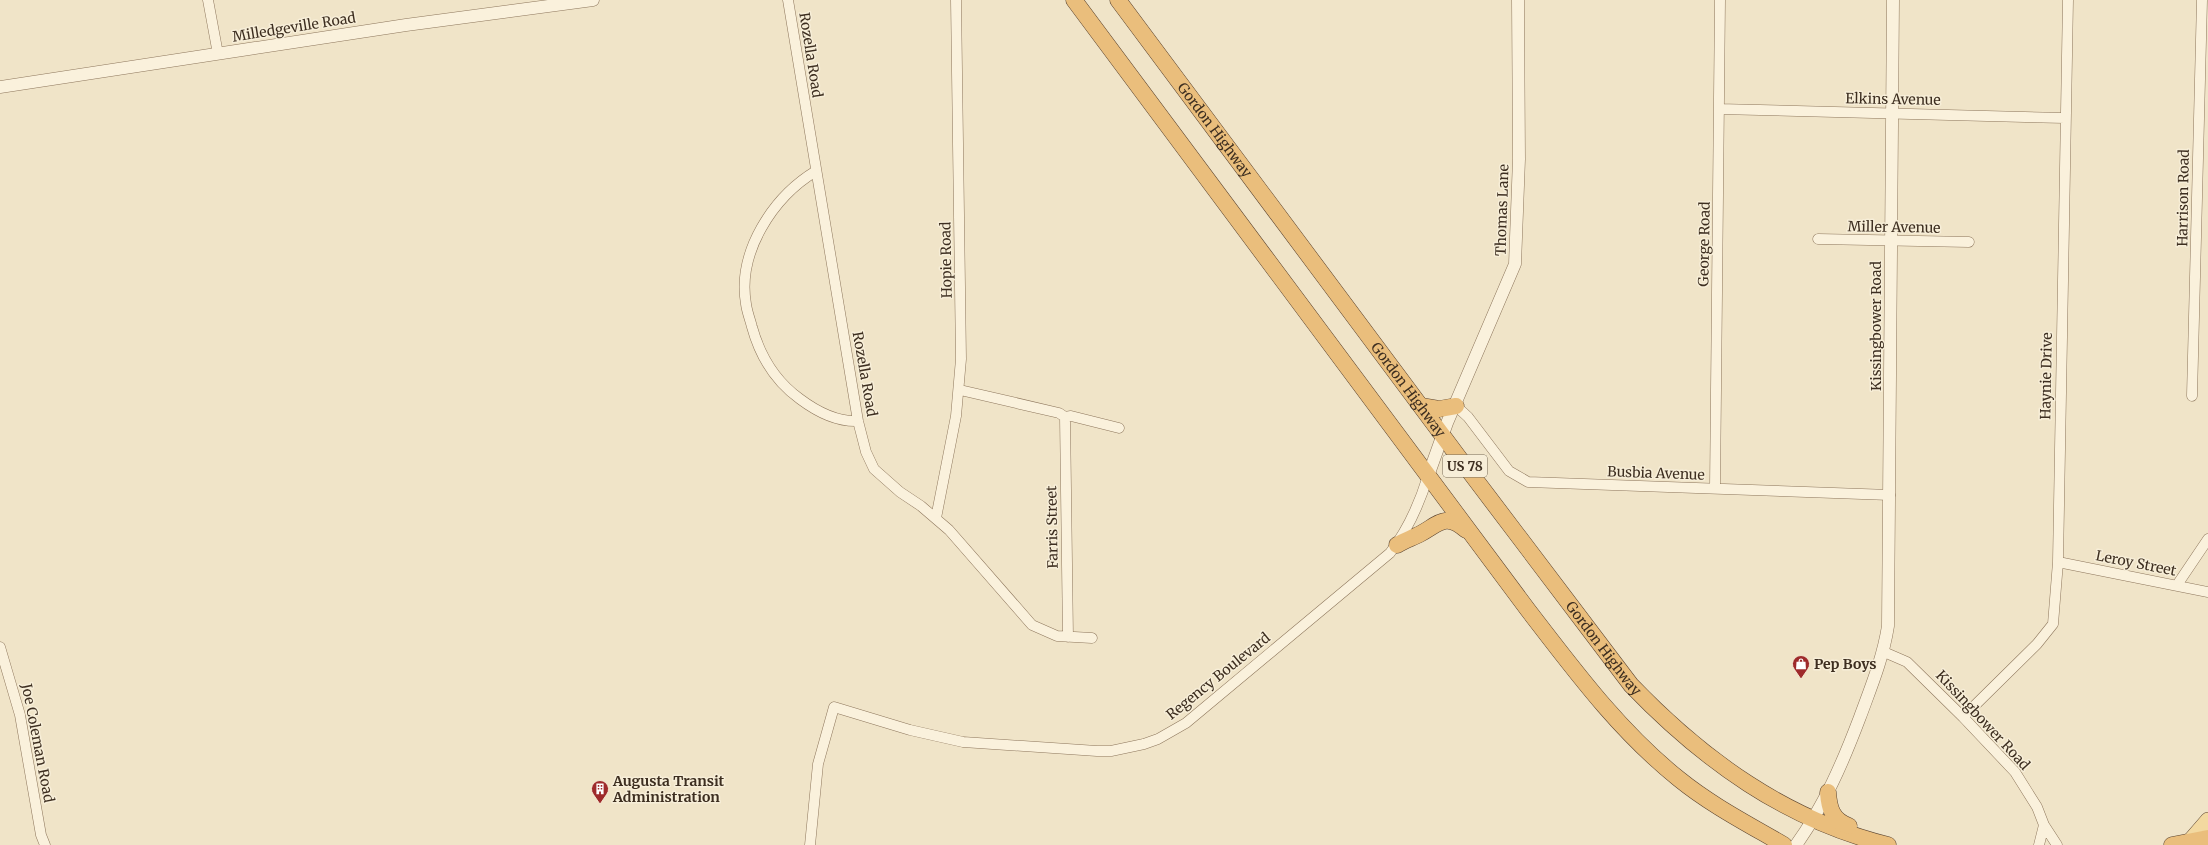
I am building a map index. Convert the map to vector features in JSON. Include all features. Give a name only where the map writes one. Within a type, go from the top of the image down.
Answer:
[{"type":"highway","name":"US 78","points":[[1074,0],[1584,683],[1624,729],[1656,760],[1704,797],[1743,823],[1784,845]]},
{"type":"highway","name":"Gordon Highway","points":[[1118,0],[1612,662],[1663,718],[1697,748],[1747,783],[1773,798],[1856,835],[1888,845]]},
{"type":"highway","points":[[1421,406],[1439,409],[1456,406]]},
{"type":"highway","points":[[1397,544],[1421,534],[1430,526],[1443,522],[1458,523],[1473,536]]},
{"type":"highway","points":[[1828,792],[1828,806],[1839,821],[1899,845]]},
{"type":"highway","points":[[2172,845],[2208,838]]},
{"type":"main road","points":[[2188,843],[2208,820]]},
{"type":"street","points":[[208,0],[218,54]]},
{"type":"street","name":"Milledgeville Road","points":[[0,88],[406,25],[593,0]]},
{"type":"street","name":"Rozella Road","points":[[788,0],[858,422],[866,452],[874,469],[900,492],[936,518],[953,534],[1032,625],[1047,633],[1068,637],[1092,638]]},
{"type":"street","name":"Hopie Road","points":[[936,518],[960,390],[961,359],[956,0]]},
{"type":"street","name":"Thomas Lane","points":[[1428,476],[1443,435],[1515,264],[1519,159],[1518,0]]},
{"type":"street","name":"George Road","points":[[1715,488],[1720,0]]},
{"type":"street","name":"Kissingbower Road","points":[[1796,845],[1815,818],[1849,746],[1884,652],[1888,626],[1892,0]]},
{"type":"street","name":"Haynie Drive","points":[[1963,717],[2037,644],[2053,624],[2058,562],[2068,0]]},
{"type":"street","name":"Harrison Road","points":[[2192,396],[2202,0]]},
{"type":"street","name":"Elkins Avenue","points":[[1719,109],[2065,118]]},
{"type":"street","points":[[816,171],[787,194],[763,224],[749,259],[745,278],[745,303],[758,347],[776,377],[790,392],[814,409],[838,419],[858,422]]},
{"type":"street","name":"Miller Avenue","points":[[1818,239],[1891,242],[1969,242]]},
{"type":"street","points":[[960,390],[1063,414],[1065,417],[1070,416],[1119,428]]},
{"type":"street","name":"Busbia Avenue","points":[[1456,406],[1468,417],[1509,471],[1528,482],[1890,495]]},
{"type":"street","name":"Farris Street","points":[[1065,417],[1068,637]]},
{"type":"street","name":"Regency Boulevard","points":[[810,845],[818,764],[834,707],[910,730],[963,742],[1097,751],[1129,748],[1158,739],[1186,723],[1390,553],[1397,544],[1419,501],[1428,476]]},
{"type":"street","points":[[2177,585],[2208,540]]},
{"type":"street","name":"Leroy Street","points":[[2058,562],[2208,592]]},
{"type":"street","name":"Joe Coleman Road","points":[[0,647],[20,715],[41,835],[45,845]]},
{"type":"street","name":"Kissingbower Road","points":[[1884,652],[1907,662],[1963,717],[2015,772],[2037,807],[2044,825],[2057,845]]},
{"type":"street","name":"Kissingbower Road","points":[[1807,845],[1815,818]]},
{"type":"street","points":[[2039,845],[2044,825]]},
{"type":"place","name":"Pep Boys","points":[[1801,679]]},
{"type":"place","name":"Augusta Transit Administration","points":[[600,804]]}]
